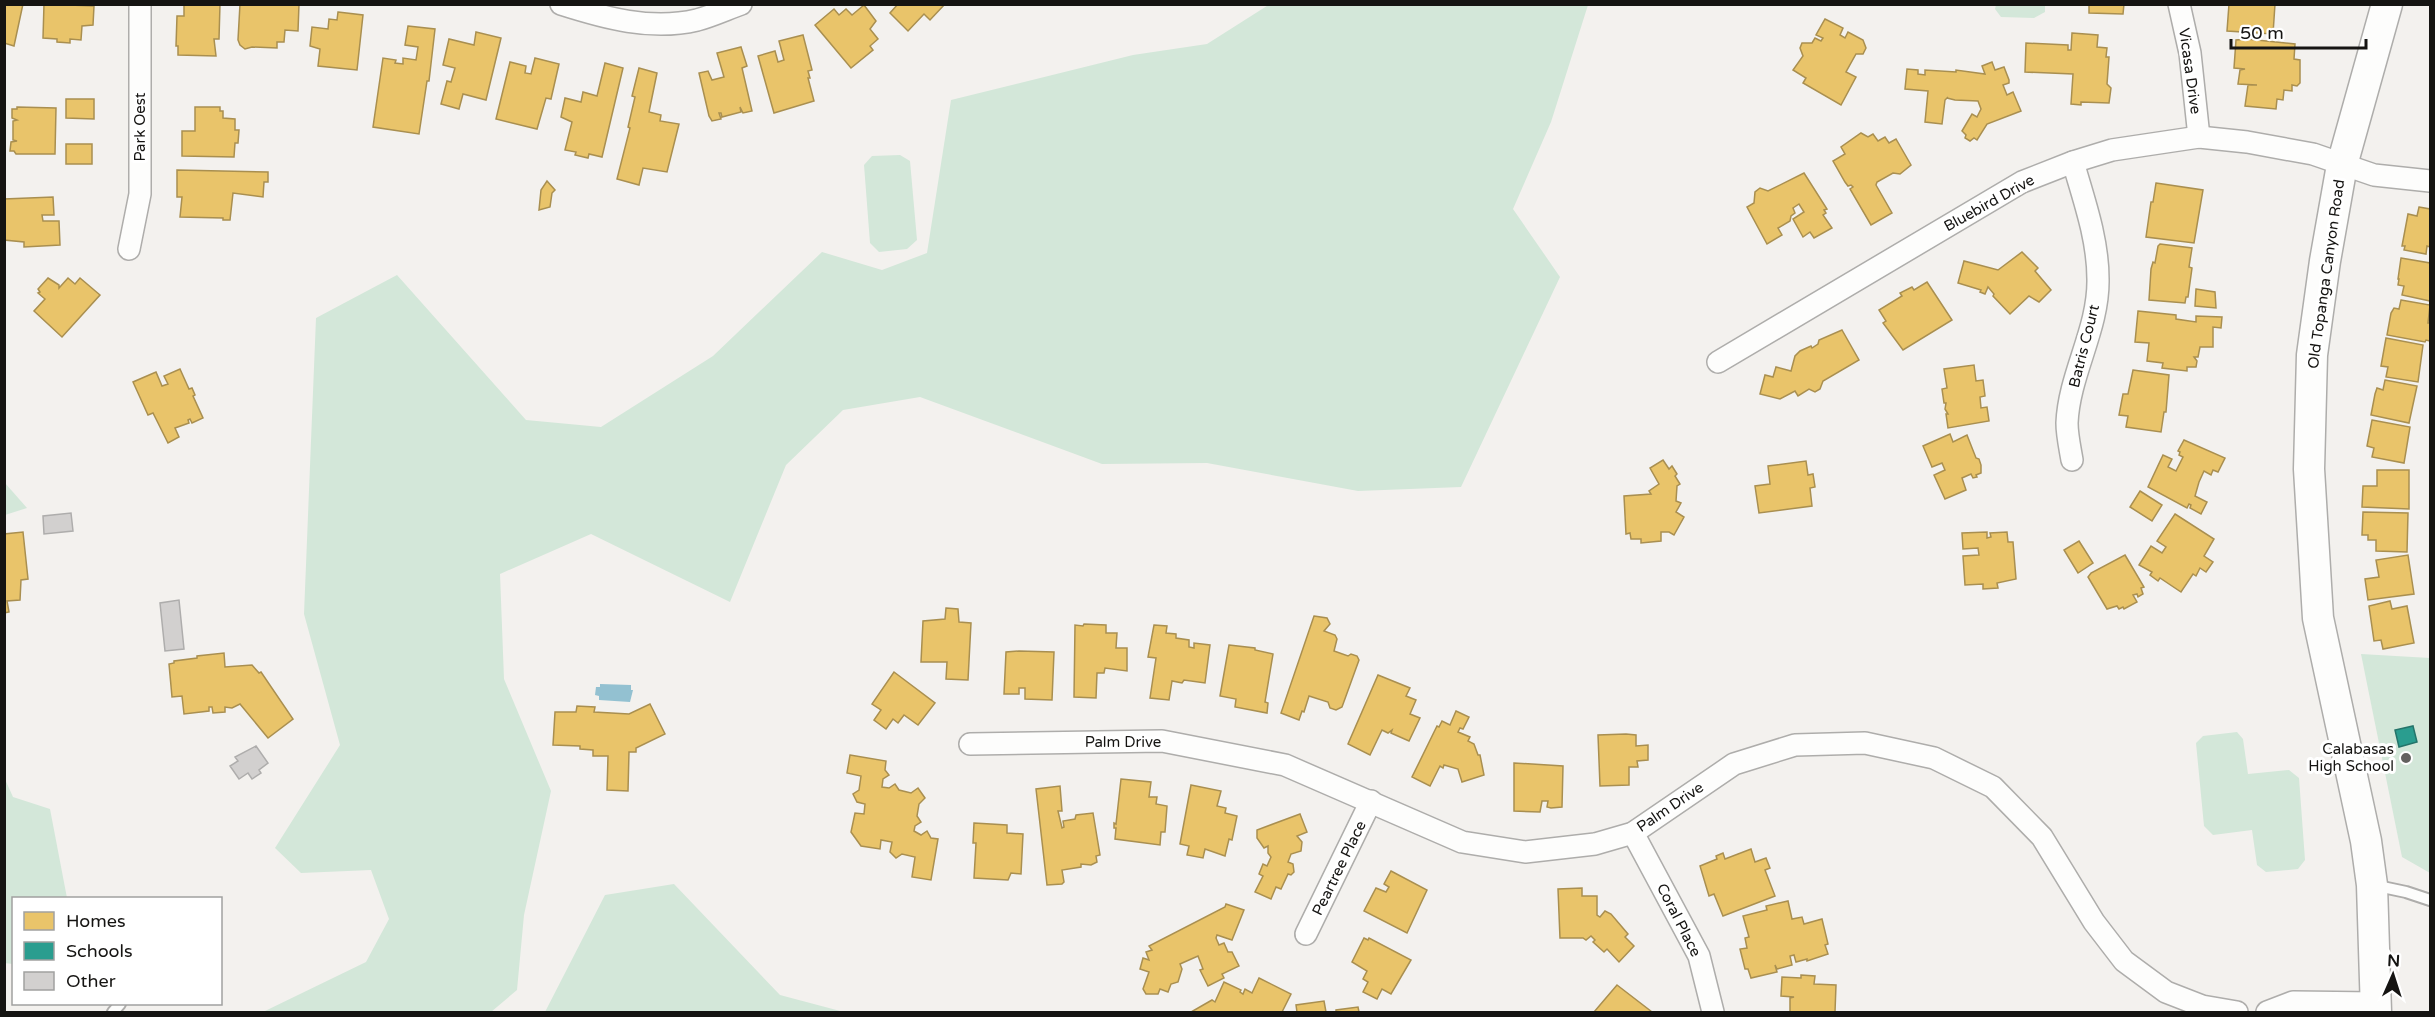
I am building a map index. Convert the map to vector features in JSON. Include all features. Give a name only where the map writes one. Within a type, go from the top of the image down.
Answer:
[{"type":"street","name":"Park Oest","points":[[129,249],[140,194],[140,4]]},
{"type":"street","points":[[561,4],[610,19],[653,24],[696,20],[741,4]]},
{"type":"street","name":"Vicasa Drive","points":[[2179,4],[2190,53],[2199,137]]},
{"type":"street","name":"Old Topanga Canyon Road","points":[[2376,1008],[2372,885],[2366,841],[2318,618],[2309,469],[2312,355],[2325,261],[2342,165],[2387,4]]},
{"type":"street","name":"Bluebird Drive","points":[[1718,362],[2022,182],[2112,150],[2199,137],[2247,142],[2313,154],[2374,175],[2430,181]]},
{"type":"street","name":"Batris Court","points":[[2072,460],[2067,425],[2071,396],[2094,315],[2098,280],[2094,237],[2073,162]]},
{"type":"street","name":"Palm Drive","points":[[970,744],[1162,741],[1285,765],[1462,842],[1525,852],[1594,844],[1633,833],[1734,764],[1796,745],[1865,743],[1934,759],[1993,787],[2042,837],[2094,922],[2124,961],[2166,992],[2202,1006],[2237,1012]]},
{"type":"street","name":"Peartree Place","points":[[1306,934],[1371,801]]},
{"type":"street","name":"Coral Place","points":[[1633,833],[1699,956],[1713,1012]]},
{"type":"street","points":[[2267,1012],[2293,1002],[2376,1008]]},
{"type":"lane","points":[[2372,885],[2430,900]]},
{"type":"green space","points":[[1270,4],[1588,5],[1551,122],[1513,209],[1560,277],[1461,487],[1358,491],[1207,463],[1102,464],[920,397],[843,410],[786,465],[730,602],[591,534],[500,574],[504,679],[551,791],[524,915],[517,990],[491,1012],[265,1011],[366,962],[389,919],[371,870],[301,873],[275,848],[340,745],[304,614],[316,318],[397,275],[526,420],[601,427],[713,356],[822,252],[882,270],[927,253],[951,100],[1133,55],[1207,44]]},
{"type":"green space","points":[[1996,5],[2045,5],[2045,12],[2034,18],[2001,17],[1995,9]]},
{"type":"green space","points":[[900,155],[910,161],[917,240],[907,249],[879,252],[870,243],[864,165],[872,156]]},
{"type":"green space","points":[[5,483],[27,508],[5,515]]},
{"type":"green space","name":"Calabasas High School","points":[[2361,654],[2430,658],[2430,873],[2402,857]]},
{"type":"green space","points":[[2237,732],[2243,739],[2248,774],[2289,770],[2299,778],[2305,860],[2298,869],[2266,872],[2257,865],[2252,830],[2213,835],[2204,826],[2196,743],[2203,736]]},
{"type":"green space","points":[[4,777],[13,797],[50,809],[67,897],[12,897],[12,964],[4,963]]},
{"type":"green space","points":[[674,884],[780,995],[844,1012],[545,1012],[605,895]]},
{"type":"water","points":[[600,684],[631,685],[631,690],[633,690],[630,702],[599,700],[599,696],[595,695],[596,687],[600,687]]},
{"type":"building: Homes","points":[[4,4],[23,4],[14,46],[4,43]]},
{"type":"building: Homes","points":[[44,4],[94,6],[93,25],[82,26],[81,40],[70,39],[70,43],[43,38]]},
{"type":"building: Homes","points":[[184,4],[220,4],[219,39],[214,39],[216,56],[178,55],[177,16],[184,16]]},
{"type":"building: Homes","points":[[240,4],[299,4],[298,31],[285,30],[284,42],[277,42],[277,48],[245,49],[238,40]]},
{"type":"building: Homes","points":[[898,4],[945,4],[930,20],[924,14],[908,31],[890,13]]},
{"type":"building: Homes","points":[[2089,4],[2124,4],[2123,14],[2089,13]]},
{"type":"building: Homes","points":[[2229,4],[2275,4],[2273,34],[2227,31]]},
{"type":"building: Homes","points":[[864,5],[876,21],[870,29],[878,39],[870,46],[873,50],[851,68],[815,25],[834,9],[839,15],[846,9],[852,15]]},
{"type":"building: Homes","points":[[338,12],[363,15],[357,70],[318,66],[320,49],[310,46],[312,27],[328,29],[329,19],[337,20]]},
{"type":"building: Homes","points":[[1825,19],[1843,28],[1840,35],[1845,38],[1848,32],[1863,40],[1866,48],[1863,54],[1856,54],[1846,72],[1856,77],[1841,105],[1803,83],[1806,78],[1793,70],[1803,56],[1800,48],[1802,43],[1812,43],[1815,38],[1821,41],[1823,38],[1816,35]]},
{"type":"building: Homes","points":[[408,26],[435,29],[429,81],[427,81],[419,134],[373,127],[383,58],[396,60],[395,63],[403,64],[403,58],[416,60],[418,47],[405,45]]},
{"type":"building: Homes","points":[[476,32],[501,38],[486,100],[463,94],[459,109],[441,104],[447,81],[451,82],[455,68],[443,65],[449,39],[474,45]]},
{"type":"building: Homes","points":[[2072,33],[2098,35],[2097,47],[2107,48],[2106,57],[2109,57],[2107,84],[2111,88],[2109,103],[2071,104],[2073,74],[2025,72],[2026,43],[2068,45],[2068,50],[2071,50]]},
{"type":"building: Homes","points":[[803,35],[812,70],[808,71],[810,78],[808,78],[814,101],[774,113],[758,56],[775,51],[778,62],[784,60],[779,41]]},
{"type":"building: Homes","points":[[2236,40],[2295,44],[2294,59],[2300,60],[2300,83],[2297,86],[2292,85],[2292,91],[2284,90],[2283,100],[2277,99],[2276,109],[2245,106],[2248,85],[2257,85],[2238,84],[2240,70],[2245,69],[2234,68]]},
{"type":"building: Homes","points":[[741,47],[747,66],[742,68],[752,111],[743,113],[740,107],[741,112],[722,117],[719,113],[721,119],[712,121],[699,73],[708,71],[712,80],[724,77],[717,53]]},
{"type":"building: Homes","points":[[535,58],[559,64],[551,99],[546,98],[537,129],[496,119],[510,62],[526,66],[525,73],[531,74]]},
{"type":"building: Homes","points":[[1992,62],[1995,70],[2004,67],[2009,83],[2003,85],[2007,95],[2013,92],[2021,111],[1987,124],[1977,140],[1974,138],[1970,141],[1965,138],[1966,135],[1962,131],[1972,114],[1977,117],[1981,109],[1978,101],[1947,98],[1942,124],[1925,122],[1928,91],[1905,89],[1907,69],[1918,70],[1918,74],[1925,75],[1925,70],[1956,72],[1956,70],[1985,74],[1982,66]]},
{"type":"building: Homes","points":[[605,63],[623,68],[602,157],[589,154],[588,158],[575,155],[576,152],[565,150],[572,122],[561,117],[565,98],[581,102],[583,92],[597,96]]},
{"type":"building: Homes","points":[[639,68],[657,73],[649,112],[661,115],[660,121],[679,124],[667,172],[643,168],[639,185],[617,179],[630,128],[628,127],[635,97],[632,96]]},
{"type":"building: Homes","points":[[66,99],[94,99],[94,119],[66,118]]},
{"type":"building: Homes","points":[[17,107],[56,108],[55,154],[16,154],[10,151],[11,142],[17,141],[13,140],[13,121],[17,120],[12,118],[12,109],[17,109]]},
{"type":"building: Homes","points":[[195,107],[220,107],[220,111],[223,111],[223,118],[235,119],[235,130],[239,130],[234,157],[182,156],[182,131],[195,131]]},
{"type":"building: Homes","points":[[1861,133],[1868,137],[1873,134],[1878,141],[1885,137],[1889,143],[1896,139],[1911,165],[1900,174],[1893,173],[1877,182],[1876,185],[1892,213],[1871,225],[1850,189],[1853,187],[1848,186],[1833,161],[1845,154],[1841,147]]},
{"type":"building: Homes","points":[[66,144],[92,144],[92,164],[66,164]]},
{"type":"building: Homes","points":[[177,170],[268,172],[268,182],[264,182],[263,197],[233,193],[230,220],[180,217],[182,197],[177,197]]},
{"type":"building: Homes","points":[[1804,173],[1827,209],[1824,210],[1826,213],[1823,215],[1832,228],[1814,238],[1810,232],[1803,237],[1793,219],[1804,212],[1799,204],[1793,208],[1795,213],[1791,216],[1790,221],[1778,228],[1782,235],[1767,244],[1747,207],[1754,203],[1755,192],[1760,188],[1768,191]]},
{"type":"building: Homes","points":[[547,181],[555,190],[552,193],[550,207],[539,210],[541,190]]},
{"type":"building: Homes","points":[[2156,183],[2203,190],[2194,243],[2146,237]]},
{"type":"building: Homes","points":[[53,197],[54,215],[42,215],[43,221],[59,221],[60,245],[24,247],[24,242],[4,240],[4,199]]},
{"type":"building: Homes","points":[[2419,207],[2430,209],[2430,247],[2427,246],[2426,254],[2404,250],[2405,246],[2402,246],[2408,214],[2417,216]]},
{"type":"building: Homes","points":[[2160,244],[2192,248],[2189,267],[2192,268],[2185,303],[2149,300],[2151,269]]},
{"type":"building: Homes","points":[[2022,252],[2038,268],[2035,271],[2051,290],[2039,302],[2029,296],[2010,314],[1993,296],[1994,294],[1988,287],[1985,294],[1980,292],[1981,290],[1958,283],[1964,261],[1998,270]]},
{"type":"building: Homes","points":[[2401,258],[2430,263],[2430,301],[2402,295],[2404,286],[2398,285]]},
{"type":"building: Homes","points":[[48,278],[59,285],[59,288],[68,278],[75,284],[80,278],[100,295],[62,337],[34,311],[45,299],[38,293],[40,292],[38,289]]},
{"type":"building: Homes","points":[[1927,282],[1952,320],[1903,350],[1883,323],[1886,321],[1879,310],[1902,296],[1900,293],[1912,287],[1914,290]]},
{"type":"building: Homes","points":[[2196,289],[2215,292],[2216,308],[2195,306]]},
{"type":"building: Homes","points":[[2401,300],[2430,305],[2428,323],[2430,323],[2430,341],[2387,335],[2391,313],[2394,308],[2399,309]]},
{"type":"building: Homes","points":[[2138,311],[2176,315],[2176,319],[2196,322],[2196,316],[2222,317],[2221,328],[2213,327],[2213,347],[2200,347],[2198,357],[2194,357],[2197,361],[2196,367],[2187,367],[2187,371],[2162,368],[2163,363],[2147,361],[2149,343],[2135,342]]},
{"type":"building: Homes","points":[[1842,330],[1859,360],[1823,381],[1820,389],[1815,392],[1809,389],[1798,396],[1795,391],[1780,399],[1760,394],[1765,375],[1773,377],[1776,367],[1791,371],[1795,356],[1800,351],[1811,346],[1812,348],[1818,344],[1819,340]]},
{"type":"building: Homes","points":[[2386,338],[2423,345],[2418,382],[2386,377],[2388,367],[2381,366]]},
{"type":"building: Homes","points":[[1974,365],[1976,381],[1983,380],[1985,396],[1980,397],[1981,408],[1987,407],[1989,421],[1948,428],[1946,414],[1948,414],[1942,389],[1947,388],[1944,369]]},
{"type":"building: Homes","points":[[180,369],[189,389],[192,388],[195,395],[193,396],[203,418],[192,423],[190,419],[189,423],[175,428],[179,437],[168,443],[153,413],[148,415],[133,382],[156,372],[162,386],[168,384],[164,376]]},
{"type":"building: Homes","points":[[2133,370],[2169,375],[2166,412],[2164,412],[2161,432],[2126,427],[2128,416],[2119,415],[2123,394],[2128,394]]},
{"type":"building: Homes","points":[[2385,380],[2417,386],[2409,423],[2371,415],[2377,388],[2383,390]]},
{"type":"building: Homes","points":[[2372,420],[2410,427],[2404,463],[2372,457],[2374,448],[2367,446]]},
{"type":"building: Homes","points":[[1950,434],[1953,442],[1967,435],[1976,458],[1979,459],[1981,473],[1976,475],[1977,477],[1973,478],[1971,474],[1962,478],[1966,490],[1945,499],[1934,475],[1945,470],[1942,463],[1932,467],[1923,446]]},
{"type":"building: Homes","points":[[2184,440],[2225,458],[2218,472],[2213,470],[2211,475],[2204,471],[2199,482],[2195,496],[2207,502],[2201,514],[2190,508],[2191,505],[2189,504],[2187,508],[2148,487],[2163,455],[2172,459],[2168,467],[2176,471],[2183,457],[2178,451]]},
{"type":"building: Homes","points":[[1663,460],[1669,469],[1672,466],[1677,474],[1675,476],[1680,484],[1677,486],[1676,501],[1681,503],[1676,512],[1684,517],[1674,535],[1661,532],[1661,541],[1641,543],[1641,539],[1631,539],[1630,533],[1626,534],[1624,496],[1651,494],[1649,491],[1659,484],[1650,468]]},
{"type":"building: Homes","points":[[1806,461],[1808,475],[1813,474],[1815,487],[1810,488],[1812,506],[1759,513],[1755,486],[1770,484],[1768,466]]},
{"type":"building: Homes","points":[[2377,470],[2409,470],[2409,509],[2362,507],[2363,486],[2377,486]]},
{"type":"building: Homes","points":[[2140,491],[2162,505],[2152,521],[2130,507]]},
{"type":"building: Homes","points":[[2363,512],[2408,513],[2407,552],[2376,551],[2376,540],[2368,540],[2368,535],[2362,535]]},
{"type":"building: Homes","points":[[2175,514],[2214,539],[2204,556],[2213,562],[2206,572],[2200,568],[2196,576],[2193,574],[2181,592],[2160,578],[2158,581],[2150,575],[2152,572],[2139,565],[2151,546],[2162,553],[2166,547],[2157,541]]},
{"type":"building: Homes","points":[[23,532],[28,579],[21,580],[20,600],[7,601],[9,612],[4,613],[4,534]]},
{"type":"building: Homes","points":[[1987,532],[1987,538],[1991,537],[1990,533],[2007,532],[2008,542],[2013,542],[2016,579],[1997,583],[1998,588],[1983,589],[1983,584],[1965,585],[1963,556],[1979,555],[1978,548],[1963,549],[1962,533]]},
{"type":"building: Homes","points":[[2079,541],[2093,563],[2078,573],[2064,550]]},
{"type":"building: Homes","points":[[2125,555],[2144,587],[2141,588],[2143,594],[2138,597],[2137,594],[2133,595],[2137,602],[2124,609],[2123,607],[2119,609],[2117,606],[2107,609],[2088,577],[2091,573]]},
{"type":"building: Homes","points":[[2408,555],[2414,594],[2368,600],[2365,579],[2379,577],[2376,560]]},
{"type":"building: Homes","points":[[2390,601],[2392,609],[2407,606],[2414,643],[2383,649],[2381,640],[2374,641],[2369,606]]},
{"type":"building: Homes","points":[[946,608],[958,609],[959,622],[971,623],[968,680],[946,679],[947,662],[921,662],[923,621],[945,619]]},
{"type":"building: Homes","points":[[1314,616],[1327,618],[1330,624],[1324,631],[1335,635],[1337,639],[1334,651],[1348,656],[1351,654],[1357,656],[1359,660],[1342,707],[1336,710],[1330,708],[1328,702],[1309,696],[1299,720],[1281,713]]},
{"type":"building: Homes","points":[[1084,624],[1106,625],[1106,633],[1117,633],[1116,648],[1127,648],[1127,671],[1105,668],[1104,673],[1097,673],[1096,698],[1074,697],[1075,625],[1083,626]]},
{"type":"building: Homes","points":[[1154,625],[1167,626],[1166,633],[1176,634],[1176,638],[1189,640],[1189,647],[1194,648],[1194,643],[1210,645],[1205,683],[1172,681],[1169,700],[1150,698],[1156,658],[1148,657]]},
{"type":"building: Homes","points":[[1229,645],[1255,648],[1255,650],[1273,654],[1265,702],[1268,703],[1267,713],[1235,707],[1236,699],[1220,696]]},
{"type":"building: Homes","points":[[1006,652],[1054,652],[1052,700],[1025,699],[1025,688],[1019,688],[1019,694],[1004,694]]},
{"type":"building: Homes","points":[[224,653],[225,667],[252,665],[259,673],[261,672],[293,719],[268,738],[240,704],[232,708],[225,707],[225,712],[213,713],[212,707],[209,707],[209,711],[184,714],[182,696],[172,697],[169,664],[174,661],[197,658],[197,656]]},
{"type":"building: Homes","points":[[894,672],[935,703],[918,725],[904,715],[898,723],[893,719],[886,729],[874,720],[881,710],[872,704]]},
{"type":"building: Homes","points":[[1378,675],[1410,688],[1406,696],[1416,700],[1410,714],[1420,718],[1409,741],[1391,733],[1392,730],[1388,733],[1382,730],[1370,755],[1348,744]]},
{"type":"building: Homes","points":[[650,704],[665,734],[636,748],[636,752],[629,752],[628,791],[607,790],[608,756],[593,756],[593,750],[580,749],[580,746],[553,745],[555,712],[576,712],[577,706],[595,707],[594,712],[629,714]]},
{"type":"building: Homes","points":[[1456,711],[1469,717],[1463,729],[1460,728],[1458,732],[1470,737],[1468,741],[1474,744],[1480,755],[1484,775],[1462,782],[1458,769],[1444,765],[1443,768],[1440,766],[1430,786],[1412,777],[1437,726],[1439,727],[1442,721],[1450,725]]},
{"type":"building: Homes","points":[[1598,735],[1636,735],[1636,746],[1648,745],[1648,760],[1637,761],[1638,767],[1629,767],[1629,785],[1600,786]]},
{"type":"building: Homes","points":[[850,755],[886,761],[885,770],[889,775],[883,779],[882,787],[889,788],[895,784],[899,790],[911,793],[918,788],[925,798],[919,804],[917,816],[921,822],[915,826],[914,831],[921,835],[927,831],[931,838],[938,839],[931,880],[912,877],[915,857],[902,854],[896,858],[890,852],[892,842],[881,840],[880,849],[861,846],[851,832],[855,813],[864,814],[865,804],[857,802],[853,794],[859,790],[861,776],[847,773]]},
{"type":"building: Homes","points":[[1514,763],[1563,766],[1562,807],[1547,807],[1548,801],[1542,801],[1540,812],[1514,811]]},
{"type":"building: Homes","points":[[1121,779],[1151,782],[1149,797],[1157,797],[1156,804],[1167,806],[1165,832],[1161,832],[1160,845],[1115,839],[1114,823],[1116,824]]},
{"type":"building: Homes","points":[[1191,785],[1221,791],[1217,806],[1226,808],[1225,813],[1237,816],[1232,840],[1229,839],[1225,856],[1205,849],[1203,858],[1187,855],[1189,846],[1180,844]]},
{"type":"building: Homes","points":[[1060,786],[1062,811],[1058,811],[1062,828],[1064,827],[1063,821],[1075,819],[1076,815],[1093,813],[1100,855],[1096,856],[1097,862],[1091,865],[1081,864],[1081,867],[1062,870],[1064,882],[1062,884],[1047,885],[1036,789]]},
{"type":"building: Homes","points":[[1300,814],[1307,832],[1297,836],[1302,842],[1301,851],[1291,854],[1288,862],[1293,864],[1294,872],[1291,875],[1288,874],[1281,889],[1276,887],[1271,899],[1255,892],[1263,876],[1259,874],[1263,864],[1267,866],[1271,857],[1268,853],[1268,846],[1264,848],[1257,838],[1257,830]]},
{"type":"building: Homes","points":[[974,823],[1007,825],[1007,833],[1023,834],[1021,874],[1011,873],[1008,880],[974,878],[976,843],[973,843]]},
{"type":"building: Homes","points":[[1751,849],[1755,862],[1766,858],[1770,868],[1765,870],[1775,896],[1723,916],[1714,894],[1709,896],[1700,866],[1717,859],[1716,856],[1723,853],[1725,859]]},
{"type":"building: Homes","points":[[1391,871],[1427,890],[1407,933],[1364,911],[1376,888],[1386,892],[1389,887],[1384,884]]},
{"type":"building: Homes","points":[[1582,888],[1582,896],[1597,896],[1597,915],[1600,917],[1605,911],[1611,914],[1628,934],[1625,937],[1634,946],[1619,962],[1607,949],[1604,952],[1593,942],[1595,940],[1591,936],[1586,940],[1560,938],[1558,889]]},
{"type":"building: Homes","points":[[1788,901],[1792,919],[1802,917],[1804,924],[1822,919],[1828,954],[1796,962],[1794,955],[1790,956],[1792,965],[1777,969],[1775,965],[1777,972],[1751,978],[1748,969],[1745,969],[1740,949],[1747,948],[1745,938],[1749,937],[1743,916],[1767,910],[1766,906]]},
{"type":"building: Homes","points":[[1226,904],[1244,910],[1232,940],[1217,935],[1216,938],[1219,945],[1224,943],[1228,952],[1232,952],[1239,966],[1222,974],[1224,978],[1208,986],[1200,970],[1203,969],[1198,956],[1180,964],[1182,969],[1178,982],[1171,984],[1168,992],[1160,989],[1158,994],[1146,994],[1143,989],[1149,972],[1140,969],[1143,958],[1149,960],[1146,952],[1152,950],[1149,946],[1225,907]]},
{"type":"building: Homes","points":[[1364,938],[1368,940],[1369,938],[1411,960],[1391,994],[1382,989],[1377,999],[1363,992],[1368,982],[1363,979],[1367,971],[1352,962]]},
{"type":"building: Homes","points":[[1801,975],[1815,976],[1814,984],[1836,985],[1835,1012],[1790,1012],[1790,998],[1794,997],[1781,996],[1782,977],[1801,978]]},
{"type":"building: Homes","points":[[1259,978],[1291,994],[1282,1012],[1191,1012],[1212,1000],[1215,1002],[1224,982],[1241,990],[1243,994],[1245,989],[1252,993]]},
{"type":"building: Homes","points":[[1617,985],[1652,1012],[1594,1012]]},
{"type":"building: Homes","points":[[1324,1001],[1326,1012],[1297,1012],[1296,1005]]},
{"type":"building: Homes","points":[[1358,1007],[1359,1012],[1336,1012],[1336,1010]]},
{"type":"building: Schools","points":[[2413,726],[2417,742],[2399,747],[2395,730]]},
{"type":"building: Other","points":[[71,513],[73,531],[44,534],[43,516]]},
{"type":"building: Other","points":[[179,600],[184,649],[165,651],[160,603]]},
{"type":"building: Other","points":[[256,746],[268,763],[259,770],[261,773],[252,779],[248,773],[239,779],[230,766],[238,761],[235,757]]},
{"type":"place","name":"Calabasas High School","points":[[2406,758]]}]
